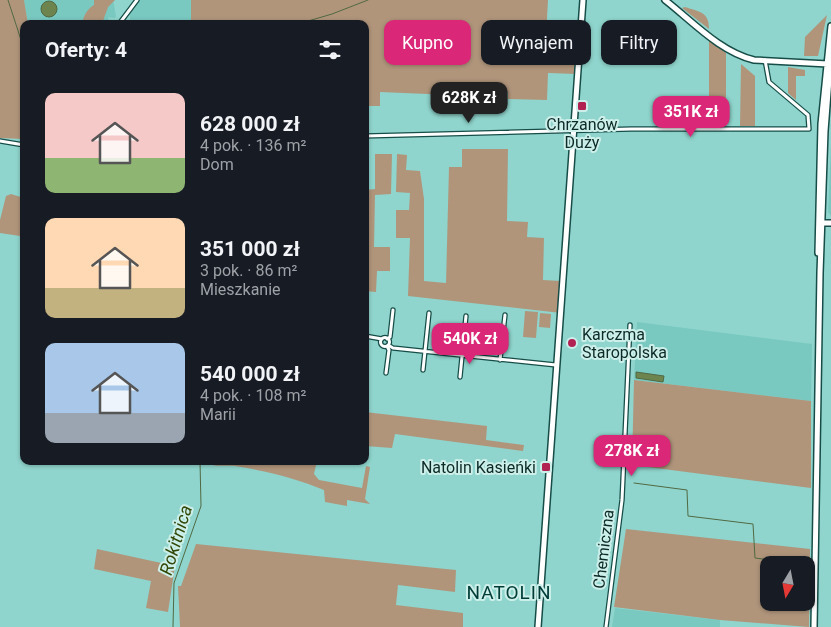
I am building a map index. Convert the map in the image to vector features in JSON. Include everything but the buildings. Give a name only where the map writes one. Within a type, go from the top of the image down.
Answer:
[{"type":"street","points":[[121,20],[137,0]]},
{"type":"street","points":[[538,627],[584,0]]},
{"type":"street","points":[[665,0],[731,51],[748,58],[828,64]]},
{"type":"street","points":[[814,627],[821,128],[831,26]]},
{"type":"street","points":[[828,64],[831,53]]},
{"type":"street","points":[[369,136],[631,129],[809,129],[808,115],[769,82],[766,76],[765,60]]},
{"type":"street","points":[[0,141],[20,144]]},
{"type":"street","points":[[820,223],[831,223]]},
{"type":"street","points":[[386,373],[389,350],[387,339],[390,336],[393,310]]},
{"type":"street","points":[[423,370],[429,313]]},
{"type":"street","points":[[500,360],[505,315]]},
{"type":"street","points":[[460,377],[466,316]]},
{"type":"street","name":"Chemiczna","points":[[606,627],[622,500],[630,325]]},
{"type":"street","points":[[369,337],[387,339]]},
{"type":"street","points":[[382,339],[381,344],[425,352],[557,365]]},
{"type":"shaded area","points":[[0,0],[24,0],[27,20],[20,20],[20,139],[0,138]]},
{"type":"shaded area","points":[[24,0],[113,0],[116,16],[115,18],[108,17],[109,20],[27,20]]},
{"type":"shaded area","points":[[94,0],[115,0],[108,7],[103,20],[83,20],[84,16],[94,5]]},
{"type":"shaded area","points":[[137,0],[191,0],[191,20],[130,20],[130,9]]},
{"type":"shaded area","points":[[191,0],[548,0],[547,20],[481,20],[481,65],[576,65],[576,74],[548,73],[547,100],[508,99],[508,92],[482,93],[482,112],[455,112],[456,105],[451,105],[451,95],[380,92],[380,106],[369,106],[369,20],[191,20]]},
{"type":"shaded area","points":[[49,1],[57,9],[49,17],[41,9]]},
{"type":"shaded area","points":[[685,7],[705,15],[709,23],[709,29],[682,8]]},
{"type":"shaded area","points":[[827,15],[818,56],[804,56],[805,37]]},
{"type":"shaded area","points":[[709,40],[726,53],[726,105],[709,105]]},
{"type":"shaded area","points":[[741,64],[755,76],[755,126],[740,126]]},
{"type":"shaded area","points":[[788,67],[805,70],[805,76],[796,76],[796,100],[788,93]]},
{"type":"shaded area","points":[[831,145],[831,216],[828,212]]},
{"type":"shaded area","points":[[462,149],[508,149],[507,221],[528,222],[527,237],[544,238],[543,280],[561,281],[561,313],[408,296],[410,238],[396,238],[396,210],[409,210],[410,193],[396,192],[397,154],[407,155],[406,170],[420,171],[424,199],[424,281],[446,283],[449,167],[462,167]]},
{"type":"shaded area","points":[[375,154],[392,154],[391,194],[375,195],[374,247],[390,247],[390,271],[377,271],[376,292],[369,291],[369,190],[375,189]]},
{"type":"shaded area","points":[[11,194],[20,197],[20,236],[0,233],[0,220],[6,196]]},
{"type":"shaded area","points":[[525,311],[538,312],[536,338],[523,337]]},
{"type":"shaded area","points":[[540,313],[551,314],[550,328],[539,327]]},
{"type":"shaded area","points":[[637,322],[812,344],[811,401],[634,380]]},
{"type":"shaded area","points":[[636,372],[664,376],[663,382],[636,378]]},
{"type":"shaded area","points":[[634,380],[811,401],[811,488],[632,465]]},
{"type":"shaded area","points":[[369,412],[487,426],[486,440],[524,445],[523,451],[395,434],[392,448],[369,446]]},
{"type":"shaded area","points":[[215,465],[316,465],[314,474],[319,480],[362,488],[366,466],[370,467],[365,499],[370,504],[347,500],[347,506],[325,502],[324,490],[280,475],[235,466]]},
{"type":"shaded area","points":[[626,529],[810,549],[810,556],[760,556],[760,611],[809,611],[809,627],[720,620],[614,607]]},
{"type":"shaded area","points":[[196,544],[456,570],[455,592],[398,585],[396,605],[463,613],[463,627],[180,627],[178,586],[181,586]]},
{"type":"shaded area","points":[[97,549],[175,566],[168,612],[146,608],[151,581],[94,569]]},
{"type":"shaded area","points":[[615,608],[720,620],[720,627],[612,627]]},
{"type":"waterway","name":"Rokitnica","points":[[8,0],[20,37]]},
{"type":"waterway","points":[[312,20],[368,0]]},
{"type":"waterway","name":"Rokitnica","points":[[173,627],[174,583],[201,506],[200,465]]},
{"type":"waterway","points":[[634,483],[687,490],[688,516],[753,524],[755,558],[760,559]]},
{"type":"place","name":"Chrzanów Duży","points":[[582,106]]},
{"type":"place","name":"Karczma Staropolska","points":[[572,343]]},
{"type":"place","name":"Natolin Kasieńki","points":[[546,467]]},
{"type":"district","name":"NATOLIN","points":[[509,592]]}]
